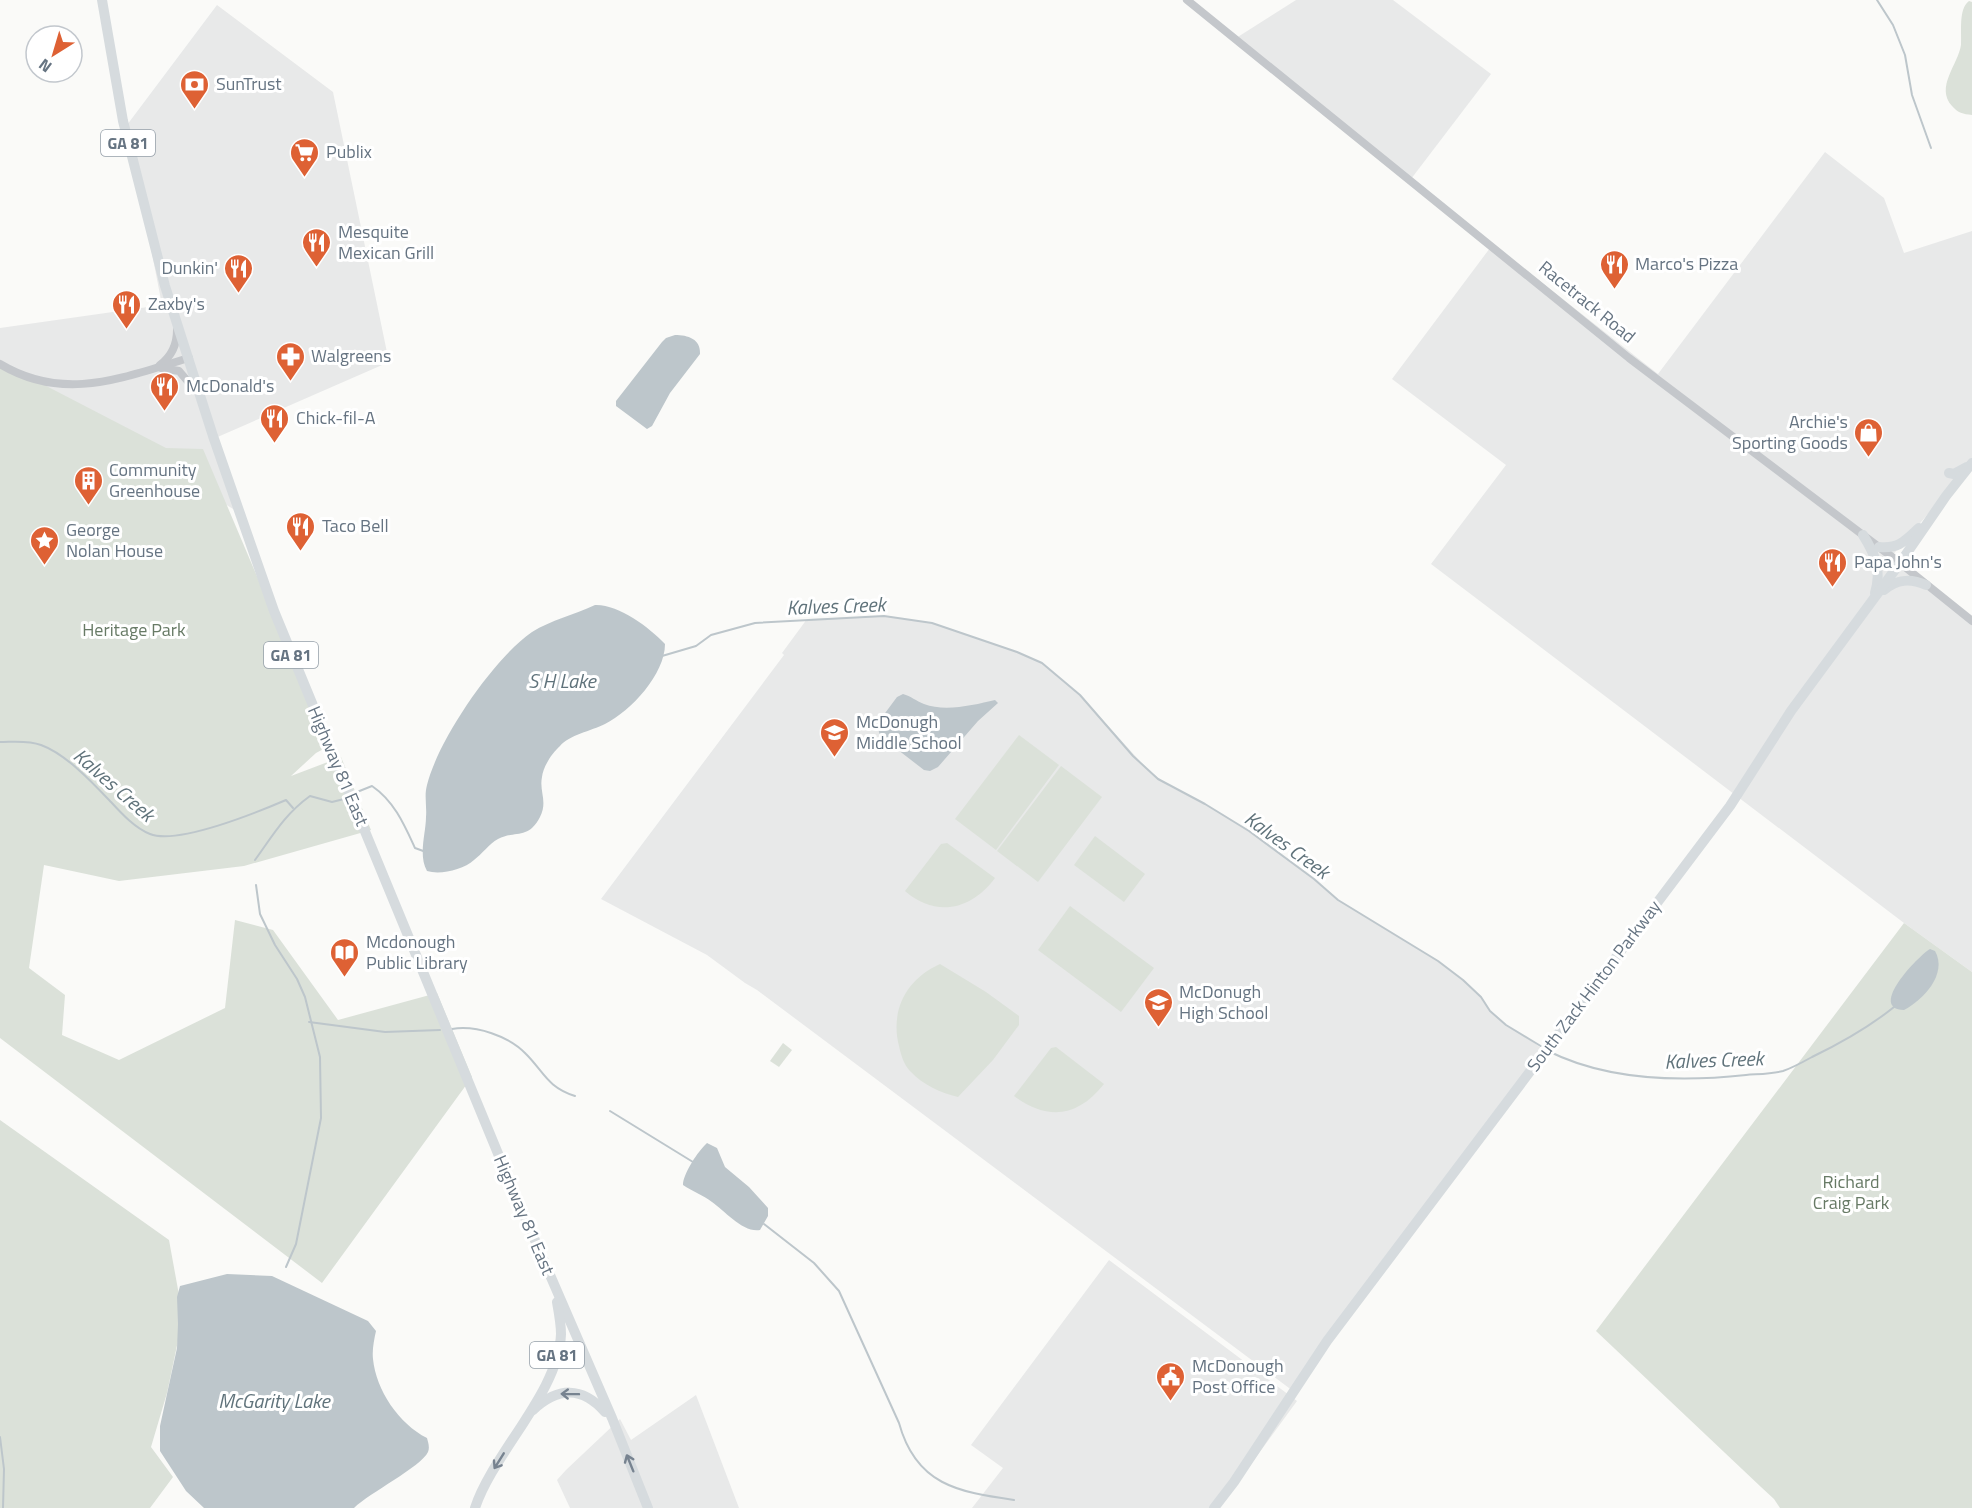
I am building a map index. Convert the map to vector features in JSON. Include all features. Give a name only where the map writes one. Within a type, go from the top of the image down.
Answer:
[{"type":"main road","name":"Highway 81 East","points":[[102,0],[123,121],[165,286],[274,611],[648,1508]]},
{"type":"main road","points":[[1949,473],[1962,470],[1972,463]]},
{"type":"main road","name":"South Zack Hinton Parkway","points":[[1214,1508],[1234,1482],[1327,1341],[1730,806],[1791,711],[1972,463]]},
{"type":"main road","points":[[1879,547],[1892,548],[1900,544],[1933,515]]},
{"type":"main road","points":[[1863,534],[1878,565],[1877,586],[1873,600]]},
{"type":"main road","points":[[1873,600],[1899,581],[1918,581],[1926,585]]},
{"type":"main road","name":"GA 81","points":[[475,1508],[490,1476],[550,1375],[559,1346],[560,1319],[555,1287]]},
{"type":"main road","points":[[527,1416],[549,1397],[573,1393],[590,1398],[612,1419]]},
{"type":"street","name":"Racetrack Road","points":[[1187,0],[1629,358],[1863,534],[1972,621]]},
{"type":"street","points":[[158,367],[170,356],[177,338],[178,324]]},
{"type":"street","points":[[0,364],[13,372],[52,383],[73,386],[112,380],[189,358]]},
{"type":"street","points":[[158,367],[179,372],[202,401]]},
{"type":"shaded area","points":[[1296,0],[1393,0],[1491,74],[1411,179],[1233,40]]},
{"type":"shaded area","points":[[217,5],[333,92],[389,362],[213,439],[243,515],[0,367],[0,328],[162,305],[127,125]]},
{"type":"shaded area","points":[[1825,152],[1884,198],[1904,253],[1972,231],[1972,463],[1890,558],[1972,623],[1972,972],[1904,923],[1431,564],[1506,465],[1392,379],[1493,244],[1658,374]]},
{"type":"shaded area","name":"McDonugh High School","points":[[884,616],[932,623],[1042,663],[1080,695],[1148,770],[1169,786],[1205,804],[1249,831],[1314,879],[1338,900],[1438,961],[1463,980],[1481,997],[1490,1011],[1506,1025],[1545,1051],[1293,1391],[757,990],[707,955],[601,899],[784,655],[782,653],[807,619]]},
{"type":"shaded area","points":[[1109,1260],[1297,1401],[1219,1508],[972,1508],[1003,1468],[971,1445]]},
{"type":"shaded area","points":[[696,1395],[739,1508],[570,1508],[557,1480],[620,1419],[631,1440]]},
{"type":"green space","points":[[1969,1],[1972,2],[1972,115],[1961,113],[1954,108],[1947,99],[1946,91],[1961,45],[1963,10]]},
{"type":"green space","name":"Heritage Park","points":[[0,362],[166,448],[203,449],[329,746],[316,753],[291,776],[341,757],[371,830],[244,866],[119,881],[44,865],[29,968],[65,995],[62,1035],[119,1060],[225,1008],[235,920],[273,930],[338,1020],[437,993],[472,1077],[322,1283],[0,1038]]},
{"type":"green space","points":[[1019,735],[1059,765],[996,850],[955,819]]},
{"type":"green space","points":[[1061,766],[1102,797],[1038,882],[997,851]]},
{"type":"green space","points":[[1095,836],[1145,874],[1124,902],[1074,865]]},
{"type":"green space","points":[[947,843],[995,878],[986,889],[964,903],[953,907],[929,905],[905,891],[941,844]]},
{"type":"green space","points":[[1070,906],[1154,968],[1121,1012],[1038,950]]},
{"type":"green space","name":"Richard Craig Park","points":[[1904,923],[1972,972],[1972,1508],[1780,1508],[1774,1499],[1596,1331]]},
{"type":"green space","points":[[940,964],[986,992],[1019,1016],[1019,1025],[993,1060],[958,1097],[932,1088],[910,1071],[902,1056],[897,1033],[899,1009],[903,998],[918,978]]},
{"type":"green space","points":[[783,1043],[792,1050],[779,1067],[770,1061]]},
{"type":"green space","points":[[1056,1047],[1104,1084],[1084,1103],[1062,1112],[1039,1109],[1014,1096],[1051,1048]]},
{"type":"green space","points":[[0,1120],[169,1240],[183,1317],[167,1393],[151,1447],[173,1477],[150,1508],[0,1508]]},
{"type":"water","points":[[675,335],[696,341],[700,354],[670,393],[652,426],[647,429],[616,406],[616,401],[662,342]]},
{"type":"water","name":"S H Lake","points":[[595,605],[623,612],[651,631],[665,644],[663,656],[653,679],[635,701],[615,718],[569,739],[554,752],[546,765],[541,782],[542,811],[531,829],[498,839],[469,864],[458,869],[445,872],[427,871],[423,858],[426,789],[443,746],[469,701],[501,661],[532,632]]},
{"type":"water","points":[[903,694],[924,704],[941,707],[960,707],[995,700],[998,703],[978,721],[938,767],[930,771],[924,770],[880,736],[877,724],[897,697]]},
{"type":"water","points":[[1930,949],[1935,951],[1938,960],[1938,969],[1932,985],[1911,1006],[1904,1010],[1894,1007],[1891,1001],[1899,982],[1916,961]]},
{"type":"water","points":[[707,1143],[717,1148],[725,1167],[749,1187],[768,1208],[768,1216],[760,1230],[741,1225],[709,1200],[683,1185],[685,1175],[699,1151]]},
{"type":"water","name":"McGarity Lake","points":[[227,1274],[272,1276],[368,1321],[376,1331],[373,1356],[379,1382],[398,1415],[427,1438],[429,1450],[423,1458],[354,1508],[204,1508],[186,1491],[160,1451],[160,1426],[177,1348],[177,1297],[180,1286]]},
{"type":"waterway","points":[[1877,0],[1893,25],[1905,55],[1912,95],[1931,148]]},
{"type":"waterway","name":"Kalves Creek","points":[[662,656],[696,646],[711,635],[755,623],[884,616],[932,623],[1042,663],[1080,695],[1133,756],[1158,779],[1249,831],[1314,879],[1338,900],[1438,961],[1463,980],[1481,997],[1490,1011],[1506,1025],[1544,1048]]},
{"type":"waterway","name":"Kalves Creek","points":[[0,742],[36,743],[60,755],[88,778],[129,820],[150,834],[163,836],[198,831],[238,819],[286,800],[293,808]]},
{"type":"waterway","name":"Kalves Creek","points":[[357,792],[372,786],[380,792],[398,814],[415,848],[426,852]]},
{"type":"waterway","points":[[255,860],[286,818],[310,796],[332,802],[344,799]]},
{"type":"waterway","points":[[256,885],[260,914],[305,997],[320,1057],[321,1118],[296,1244],[286,1267]]},
{"type":"waterway","name":"Kalves Creek","points":[[1548,1051],[1595,1068],[1646,1077],[1696,1078],[1774,1073],[1794,1067],[1844,1041],[1894,1007]]},
{"type":"waterway","points":[[309,1022],[385,1032],[440,1030]]},
{"type":"waterway","points":[[452,1029],[481,1030],[511,1042],[526,1054],[552,1084],[575,1096]]},
{"type":"waterway","points":[[610,1111],[693,1162]]},
{"type":"waterway","points":[[764,1224],[814,1263],[839,1291],[916,1460],[942,1482],[975,1493],[1014,1500]]},
{"type":"waterway","points":[[0,1437],[4,1469],[3,1508]]},
{"type":"place","name":"SunTrust","points":[[195,110]]},
{"type":"place","name":"Publix","points":[[305,178]]},
{"type":"place","name":"Mesquite Mexican Grill","points":[[317,268]]},
{"type":"place","name":"Marco's Pizza","points":[[1614,290]]},
{"type":"place","name":"Dunkin'","points":[[239,294]]},
{"type":"place","name":"Zaxby's","points":[[127,330]]},
{"type":"place","name":"Walgreens","points":[[290,382]]},
{"type":"place","name":"McDonald's","points":[[165,412]]},
{"type":"place","name":"Chick-fil-A","points":[[275,444]]},
{"type":"place","name":"Archie's Sporting Goods","points":[[1869,458]]},
{"type":"place","name":"Community Greenhouse","points":[[88,506]]},
{"type":"place","name":"Taco Bell","points":[[301,552]]},
{"type":"place","name":"George Nolan House","points":[[45,566]]},
{"type":"place","name":"Papa John's","points":[[1833,588]]},
{"type":"place","name":"McDonugh Middle School","points":[[835,758]]},
{"type":"place","name":"Mcdonough Public Library","points":[[345,978]]},
{"type":"place","name":"McDonugh High School","points":[[1158,1028]]},
{"type":"place","name":"McDonough Post Office","points":[[1171,1402]]}]
